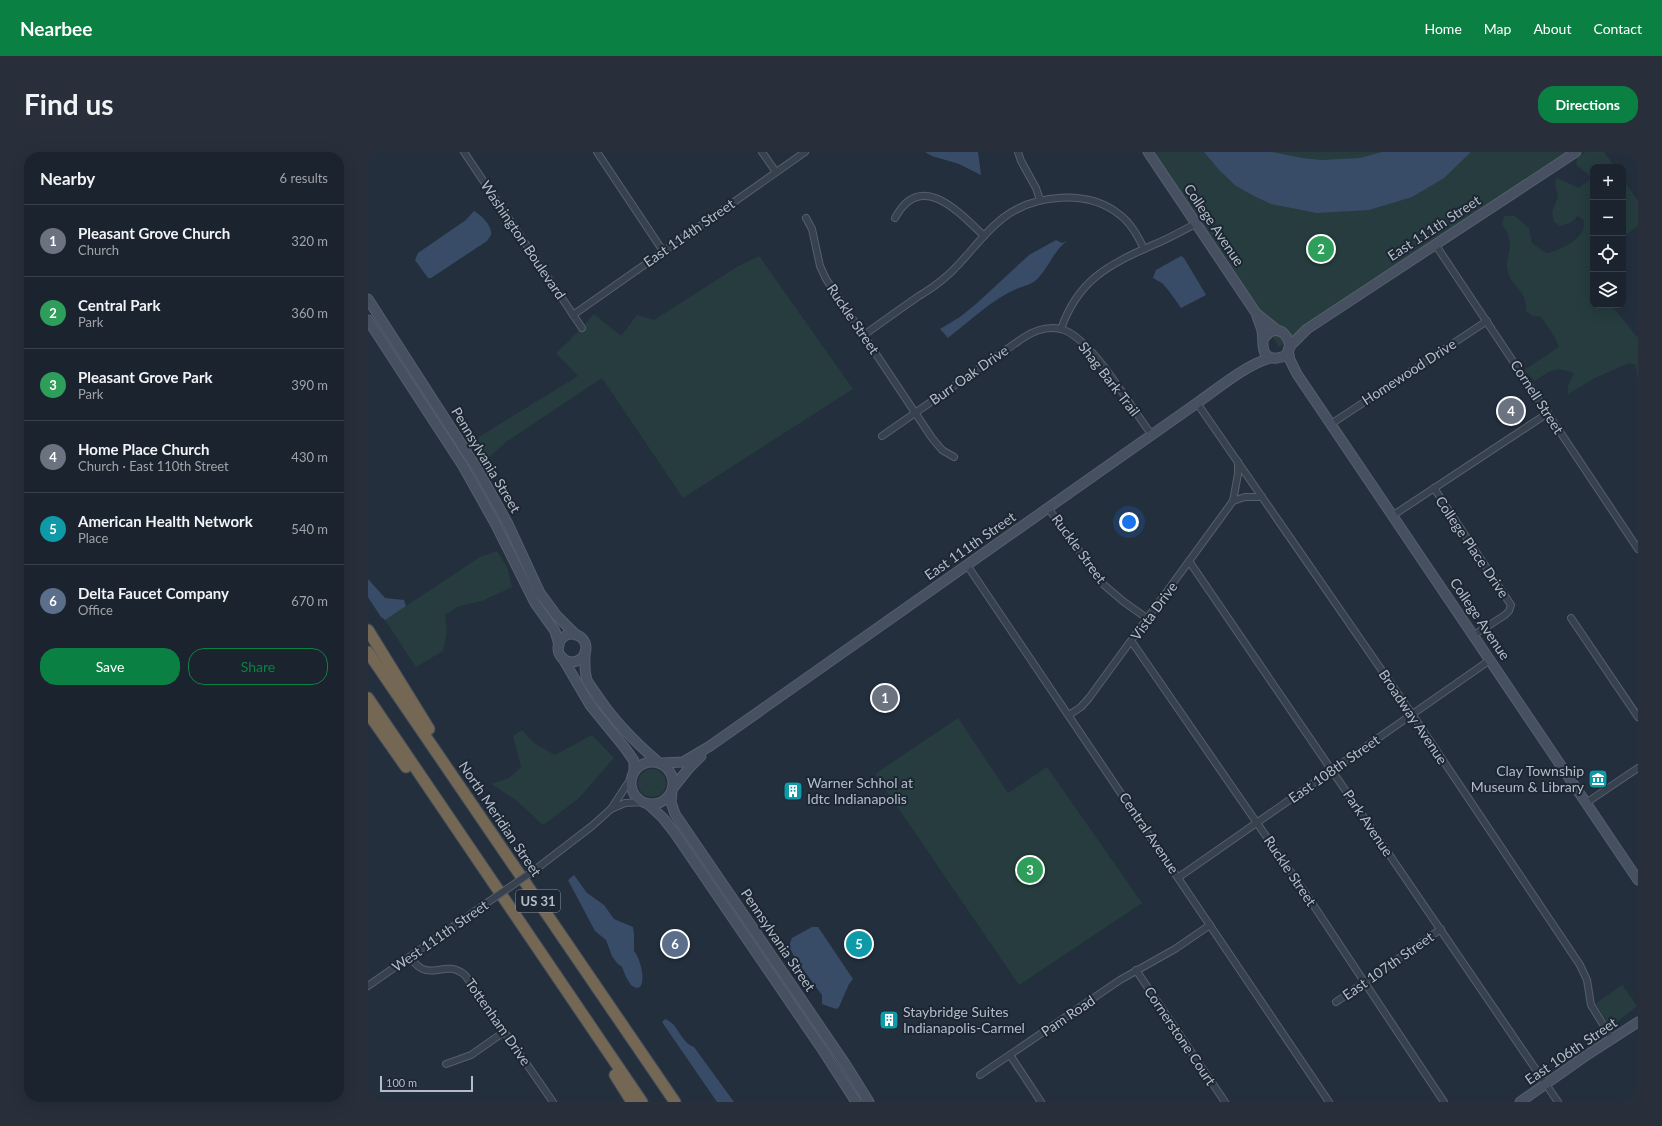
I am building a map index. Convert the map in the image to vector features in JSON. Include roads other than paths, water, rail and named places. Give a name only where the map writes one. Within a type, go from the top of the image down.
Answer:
[{"type":"highway","points":[[368,630],[432,733],[469,800]]},
{"type":"highway","name":"North Meridian Street","points":[[368,652],[675,1102]]},
{"type":"highway","name":"US 31","points":[[368,698],[642,1102]]},
{"type":"highway","points":[[368,713],[411,774],[448,816]]},
{"type":"highway","points":[[564,985],[600,1051],[632,1102]]},
{"type":"highway","points":[[607,1002],[683,1102]]},
{"type":"main road","name":"College Avenue","points":[[1148,152],[1256,313],[1261,326],[1262,342]]},
{"type":"main road","name":"East 111th Street","points":[[1289,349],[1307,329],[1576,152]]},
{"type":"main road","name":"Pennsylvania Street","points":[[368,299],[478,470],[508,524],[540,593],[556,616],[576,634]]},
{"type":"main road","name":"College Avenue","points":[[1256,313],[1280,332]]},
{"type":"main road","name":"Pennsylvania Street","points":[[368,320],[466,472],[496,525],[535,603],[555,631],[559,644]]},
{"type":"main road","name":"East 111th Street","points":[[1280,332],[1295,332],[1307,329]]},
{"type":"main road","points":[[1280,332],[1288,339],[1289,349],[1283,357],[1273,358],[1264,352],[1262,342],[1269,333],[1280,332]]},
{"type":"main road","name":"East 111th Street","points":[[1246,369],[1262,342]]},
{"type":"main road","name":"College Avenue","points":[[1289,349],[1290,360],[1297,374],[1638,880]]},
{"type":"main road","name":"College Avenue","points":[[1273,358],[1286,364],[1297,374]]},
{"type":"main road","name":"East 111th Street","points":[[659,762],[683,762],[710,746],[1246,369],[1260,362],[1273,358]]},
{"type":"main road","points":[[576,634],[585,641],[585,672],[587,680],[606,710],[620,726],[659,762],[668,768],[672,774],[674,781],[672,790],[662,802],[646,803],[634,794],[632,789],[634,761],[590,705],[562,657],[559,651],[559,644],[565,636],[576,634]]},
{"type":"main road","points":[[562,657],[568,661],[577,661],[585,652]]},
{"type":"main road","name":"East 111th Street","points":[[672,790],[688,768],[710,746]]},
{"type":"main road","points":[[633,774],[644,763],[659,762]]},
{"type":"main road","name":"Pennsylvania Street","points":[[672,790],[671,802],[675,814],[869,1102]]},
{"type":"main road","name":"Pennsylvania Street","points":[[646,803],[663,818],[674,832],[824,1052],[856,1102]]},
{"type":"main road","name":"East 106th Street","points":[[1520,1102],[1638,1022]]},
{"type":"street","name":"Washington Boulevard","points":[[464,152],[582,328]]},
{"type":"street","points":[[597,152],[663,251]]},
{"type":"street","points":[[762,152],[776,172]]},
{"type":"street","name":"East 114th Street","points":[[573,315],[805,152]]},
{"type":"street","points":[[1018,152],[1021,161],[1036,188],[1040,200]]},
{"type":"street","points":[[895,218],[903,206],[913,199],[921,196],[933,197],[950,205],[984,236]]},
{"type":"street","points":[[864,335],[945,278],[984,236],[1008,214],[1018,208],[1040,200],[1052,198],[1083,199],[1098,202],[1126,220],[1138,237],[1144,249]]},
{"type":"street","name":"Ruckle Street","points":[[806,218],[812,229],[822,271],[838,298],[938,445],[942,450],[954,457]]},
{"type":"street","points":[[1061,329],[1079,293],[1094,278],[1111,265],[1197,223]]},
{"type":"street","name":"Cornell Street","points":[[1435,244],[1638,549]]},
{"type":"street","name":"Homewood Drive","points":[[1331,424],[1487,321]]},
{"type":"street","name":"Burr Oak Drive","points":[[882,436],[1031,333],[1048,328],[1061,329]]},
{"type":"street","name":"Shag Bark Trail","points":[[1061,329],[1074,335],[1084,345],[1127,397],[1152,435]]},
{"type":"street","name":"Broadway Avenue","points":[[1197,403],[1412,714],[1580,965],[1586,975],[1592,1008],[1612,1039]]},
{"type":"street","points":[[1392,516],[1548,413]]},
{"type":"street","name":"Vista Drive","points":[[1069,715],[1086,702],[1132,642],[1233,501],[1238,474],[1238,462]]},
{"type":"street","name":"College Place Drive","points":[[1434,488],[1510,605],[1509,611],[1505,615],[1474,635]]},
{"type":"street","points":[[1233,501],[1251,496],[1262,497]]},
{"type":"street","name":"Ruckle Street","points":[[1048,508],[1104,585],[1124,602],[1148,619]]},
{"type":"street","name":"Park Avenue","points":[[1190,561],[1558,1102]]},
{"type":"street","name":"Central Avenue","points":[[967,565],[1179,877],[1329,1102]]},
{"type":"street","points":[[1571,618],[1638,717]]},
{"type":"street","name":"Ruckle Street","points":[[1132,642],[1257,823],[1444,1102]]},
{"type":"street","name":"East 108th Street","points":[[1179,877],[1490,660]]},
{"type":"street","points":[[1586,803],[1638,768]]},
{"type":"street","points":[[610,809],[633,774]]},
{"type":"street","points":[[610,809],[625,803],[646,803]]},
{"type":"street","name":"West 111th Street","points":[[368,986],[536,869],[592,826],[610,809]]},
{"type":"street","name":"Pam Road","points":[[980,1075],[1136,970],[1176,949],[1210,925]]},
{"type":"street","name":"East 107th Street","points":[[1336,1002],[1440,929]]},
{"type":"street","name":"Tottenham Drive","points":[[410,957],[415,965],[423,970],[429,971],[450,968],[463,974],[553,1102]]},
{"type":"street","name":"Cornerstone Court","points":[[1136,970],[1224,1102]]},
{"type":"street","points":[[446,1064],[471,1055],[504,1032]]},
{"type":"street","points":[[1010,1055],[1041,1102]]},
{"type":"water","points":[[925,152],[978,152],[981,175],[959,164],[932,156]]},
{"type":"water","points":[[1204,152],[1272,152],[1322,160],[1360,158],[1382,152],[1471,152],[1444,178],[1412,197],[1369,210],[1317,213],[1271,204],[1256,197],[1236,186],[1220,171]]},
{"type":"water","points":[[474,211],[483,218],[490,228],[491,235],[487,241],[431,278],[428,278],[415,260],[418,253],[466,220]]},
{"type":"water","points":[[1056,240],[1062,243],[1067,241],[1058,250],[1040,277],[1035,281],[996,300],[948,338],[940,329],[960,317],[976,304],[1029,255]]},
{"type":"water","points":[[1181,256],[1184,258],[1206,295],[1181,308],[1162,283],[1153,278],[1156,270]]},
{"type":"water","points":[[368,579],[385,598],[404,600],[406,606],[385,620],[381,617],[368,597]]},
{"type":"water","points":[[574,875],[587,893],[604,905],[614,919],[633,927],[634,951],[640,964],[642,974],[642,984],[640,987],[636,988],[631,985],[622,967],[612,956],[606,940],[595,931],[568,880]]},
{"type":"water","points":[[812,927],[818,927],[853,979],[849,984],[839,1007],[836,1009],[822,1004],[822,995],[796,960],[789,946],[792,938]]},
{"type":"water","points":[[665,1019],[673,1024],[689,1045],[694,1047],[734,1102],[717,1102],[662,1022]]},
{"type":"place","name":"Central Park","points":[[1321,249]]},
{"type":"place","name":"Home Place Church","points":[[1511,411]]},
{"type":"place","name":"Pleasant Grove Church","points":[[885,698]]},
{"type":"place","name":"Clay Township Museum & Library","points":[[1598,779]]},
{"type":"place","name":"Warner Schhol at Idtc Indianapolis","points":[[793,791]]},
{"type":"place","name":"Pleasant Grove Park","points":[[1030,870]]},
{"type":"place","name":"Delta Faucet Company","points":[[675,944]]},
{"type":"place","name":"American Health Network","points":[[859,944]]},
{"type":"place","name":"Staybridge Suites Indianapolis-Carmel","points":[[889,1020]]}]
